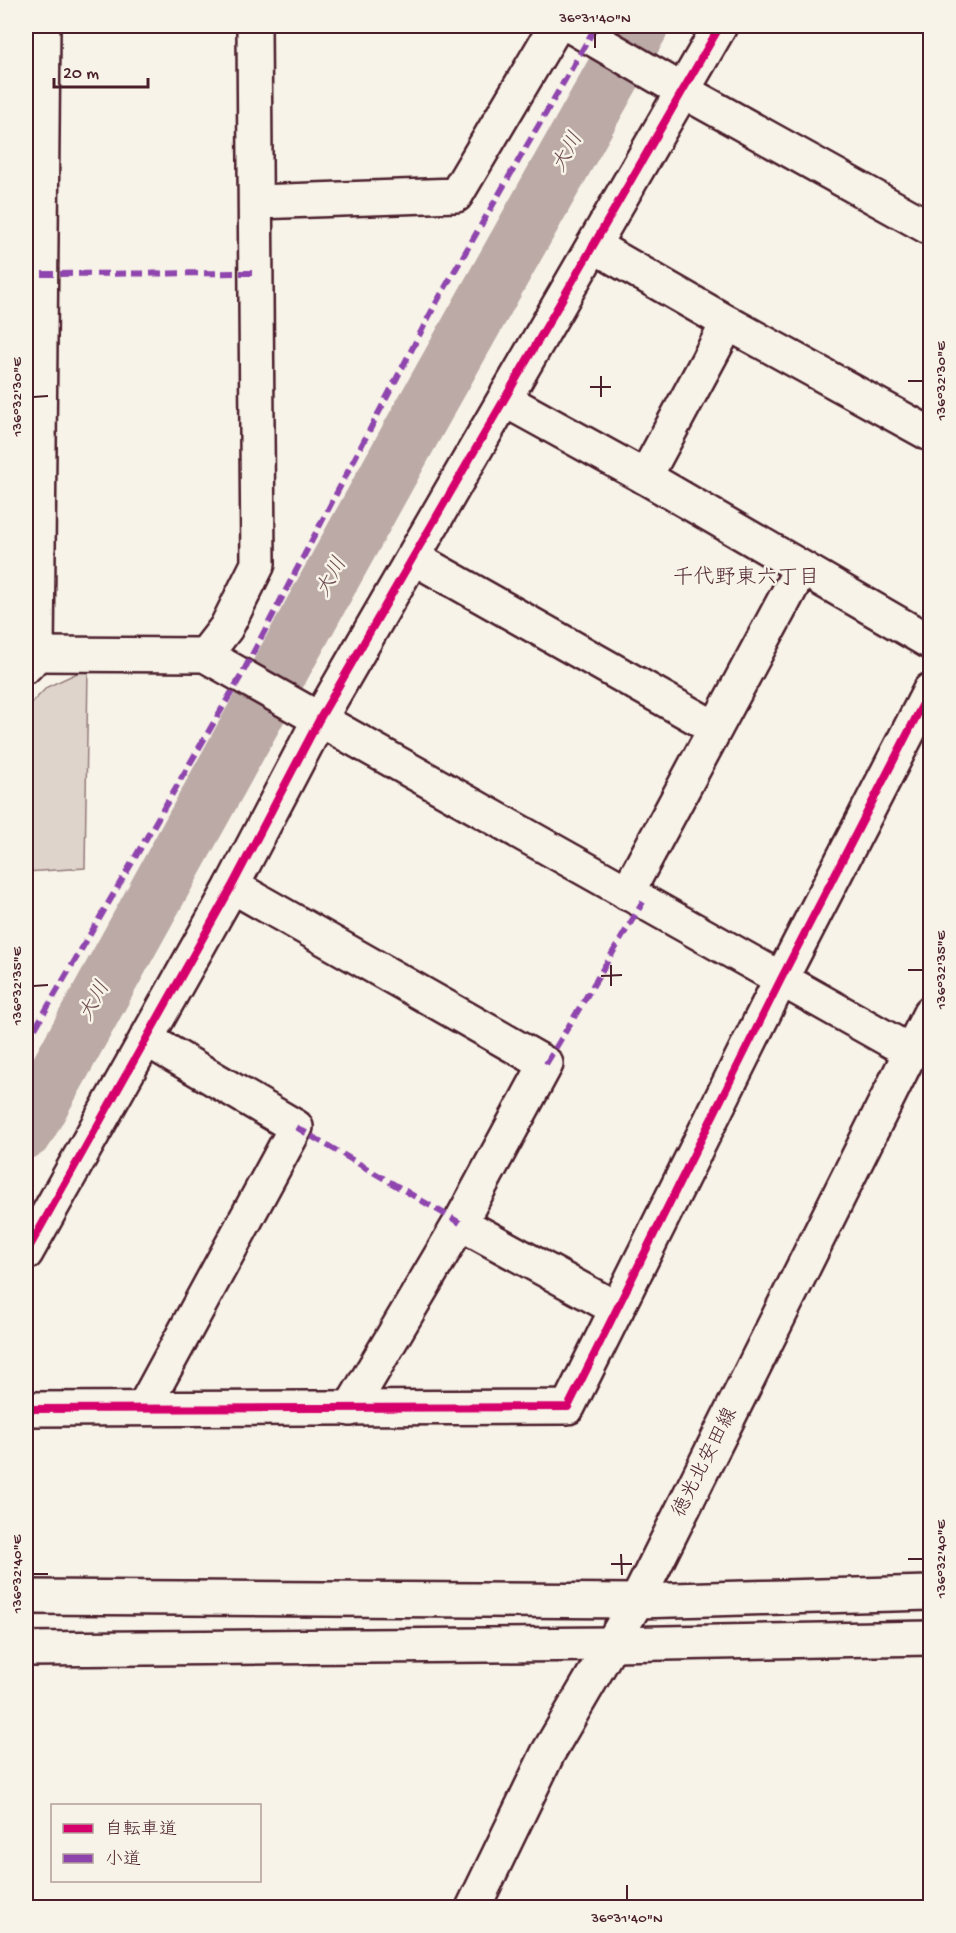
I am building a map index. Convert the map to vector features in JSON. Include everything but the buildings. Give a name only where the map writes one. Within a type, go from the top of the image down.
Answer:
[{"type":"street","points":[[43,26],[34,274],[31,660],[205,655],[911,1052]]},
{"type":"street","points":[[205,655],[226,628],[258,564],[254,26]]},
{"type":"street","points":[[256,202],[456,195],[556,26]]},
{"type":"street","points":[[571,26],[930,228]]},
{"type":"street","points":[[26,1253],[232,886],[319,720],[594,246],[675,86],[720,26]]},
{"type":"street","points":[[594,246],[930,434]]},
{"type":"street","points":[[645,477],[728,323]]},
{"type":"street","points":[[505,400],[645,477],[930,642]]},
{"type":"street","points":[[414,558],[715,728]]},
{"type":"street","points":[[627,893],[801,569]]},
{"type":"street","points":[[26,1409],[568,1407],[780,979],[930,690]]},
{"type":"street","points":[[232,886],[546,1064],[460,1223],[350,1409]]},
{"type":"street","name":"徳光北安田線","points":[[473,1908],[548,1753],[637,1601],[930,1013]]},
{"type":"street","points":[[144,1407],[296,1127],[146,1039]]},
{"type":"street","points":[[460,1223],[617,1309]]},
{"type":"street","points":[[26,1597],[637,1601],[930,1593]]},
{"type":"street","points":[[26,1649],[612,1644],[930,1638]]},
{"type":"shaded area","points":[[88,668],[85,868],[26,872],[26,709],[47,687]]},
{"type":"waterway","name":"大川","points":[[26,1130],[411,433],[640,26]]},
{"type":"marked path","points":[[26,1044],[241,676],[435,305],[596,26]]},
{"type":"marked path","points":[[42,274],[256,273]]},
{"type":"marked path","points":[[546,1064],[643,902]]},
{"type":"marked path","points":[[296,1127],[460,1223]]},
{"type":"cycle path","points":[[26,1253],[232,886],[319,720],[720,26]]},
{"type":"cycle path","points":[[26,1409],[568,1407],[781,979],[930,690]]},
{"type":"district","name":"千代野東六丁目","points":[[746,579]]}]
